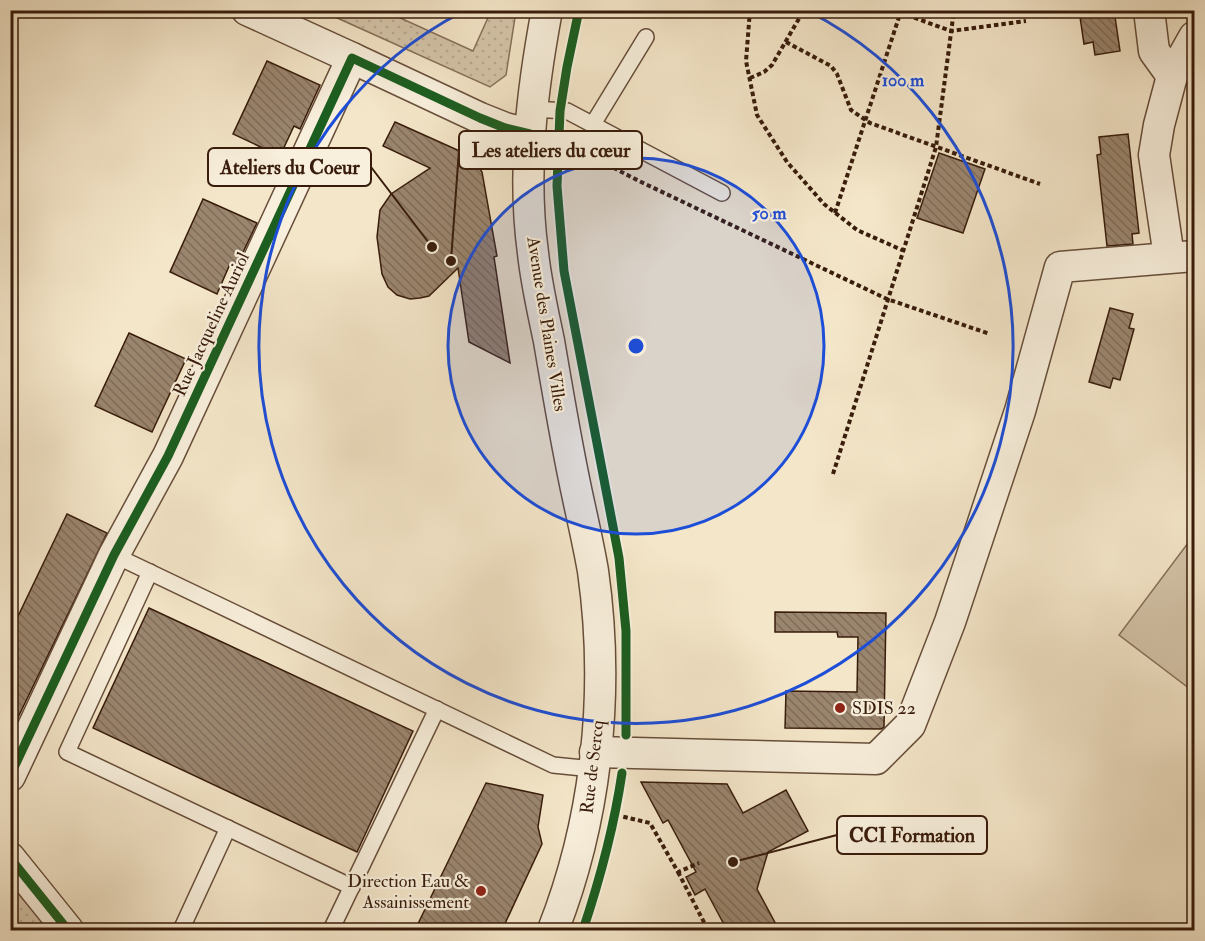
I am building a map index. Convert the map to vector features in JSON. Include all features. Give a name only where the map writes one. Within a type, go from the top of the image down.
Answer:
[{"type":"street","points":[[247,10],[505,129],[531,121]]},
{"type":"street","name":"Avenue des Plaines Villes","points":[[547,10],[537,61],[531,121],[529,186],[532,252],[593,570],[596,600]]},
{"type":"street","points":[[1149,10],[1154,51],[1172,76]]},
{"type":"street","points":[[594,760],[625,755],[876,759],[910,725],[950,622],[1020,411],[1060,267],[1182,257],[1154,155],[1159,124],[1172,76],[1194,37]]},
{"type":"street","name":"Rue Jacqueline Auriol","points":[[10,776],[114,555],[168,456],[352,58]]},
{"type":"street","name":"Rue de Sercq","points":[[553,930],[574,871],[588,810],[594,760],[600,653],[596,600]]},
{"type":"street","points":[[10,858],[68,930]]},
{"type":"lane","points":[[593,124],[646,37]]},
{"type":"lane","points":[[531,121],[567,111],[722,193]]},
{"type":"lane","points":[[114,555],[553,765],[594,760]]},
{"type":"lane","points":[[150,572],[67,752],[352,887]]},
{"type":"lane","points":[[331,930],[437,709]]},
{"type":"lane","points":[[181,930],[228,828]]},
{"type":"path","points":[[750,10],[746,61],[757,115],[787,162],[824,204],[857,230],[903,250]]},
{"type":"path","points":[[750,78],[764,72],[772,65],[804,10]]},
{"type":"path","points":[[893,10],[951,31],[1026,21]]},
{"type":"path","points":[[833,474],[936,147],[954,10]]},
{"type":"path","points":[[835,213],[902,12]]},
{"type":"path","points":[[786,42],[831,66],[837,74],[851,111],[865,120],[1040,184]]},
{"type":"path","points":[[558,147],[577,149],[639,181],[888,299],[990,334]]},
{"type":"path","points":[[616,815],[650,824],[708,930]]},
{"type":"path","points":[[678,872],[699,863]]},
{"type":"shaded area","points":[[327,10],[385,11],[473,51],[491,11],[516,11],[506,75],[490,87],[324,12]]},
{"type":"shaded area","points":[[1194,535],[1194,692],[1119,635]]},
{"type":"shaded area","points":[[11,871],[53,930],[11,930]]},
{"type":"building","points":[[1079,10],[1114,10],[1120,51],[1095,55],[1093,42],[1084,44]]},
{"type":"building","points":[[267,61],[320,85],[300,129],[294,126],[280,156],[233,134]]},
{"type":"building","points":[[395,122],[464,153],[472,158],[482,172],[497,256],[494,257],[510,363],[469,342],[458,268],[429,296],[410,299],[397,295],[388,287],[382,274],[377,237],[380,210],[391,194],[430,168],[383,146]]},
{"type":"building","points":[[1128,134],[1139,233],[1132,234],[1133,244],[1107,246],[1097,155],[1101,154],[1099,137]]},
{"type":"building","points":[[939,153],[985,169],[963,233],[917,218]]},
{"type":"building","points":[[203,199],[257,223],[236,267],[230,264],[217,294],[170,272]]},
{"type":"building","points":[[1110,308],[1133,314],[1129,328],[1134,329],[1120,380],[1113,378],[1110,388],[1089,382]]},
{"type":"building","points":[[129,333],[186,359],[152,432],[95,406]]},
{"type":"building","points":[[67,514],[107,533],[10,734],[10,633]]},
{"type":"building","points":[[149,608],[413,731],[357,852],[93,728]]},
{"type":"building","points":[[775,612],[886,613],[884,727],[881,729],[785,728],[786,691],[857,692],[858,637],[838,637],[837,632],[775,632]]},
{"type":"building","points":[[641,782],[727,784],[743,813],[786,790],[808,831],[768,852],[757,889],[779,930],[727,930],[705,889],[695,895],[686,877],[696,872],[668,820],[663,823]]},
{"type":"building","name":"Direction Eau & Assainissement","points":[[486,783],[543,795],[538,827],[542,844],[502,930],[415,930]]},
{"type":"cycle path","points":[[579,10],[560,111],[557,186],[564,271],[619,558],[626,631],[626,735]]},
{"type":"cycle path","points":[[10,776],[114,555],[168,456],[352,58],[480,118],[505,128],[530,134]]},
{"type":"cycle path","points":[[583,930],[606,853],[622,773]]},
{"type":"cycle path","points":[[10,858],[68,930]]},
{"type":"place","name":"Ateliers du Coeur","points":[[432,247]]},
{"type":"place","name":"Les ateliers du cœur","points":[[451,261]]},
{"type":"place","name":"SDIS 22","points":[[840,708]]},
{"type":"place","name":"CCI Formation","points":[[733,862]]},
{"type":"place","name":"Direction Eau & Assainissement","points":[[481,891]]}]
